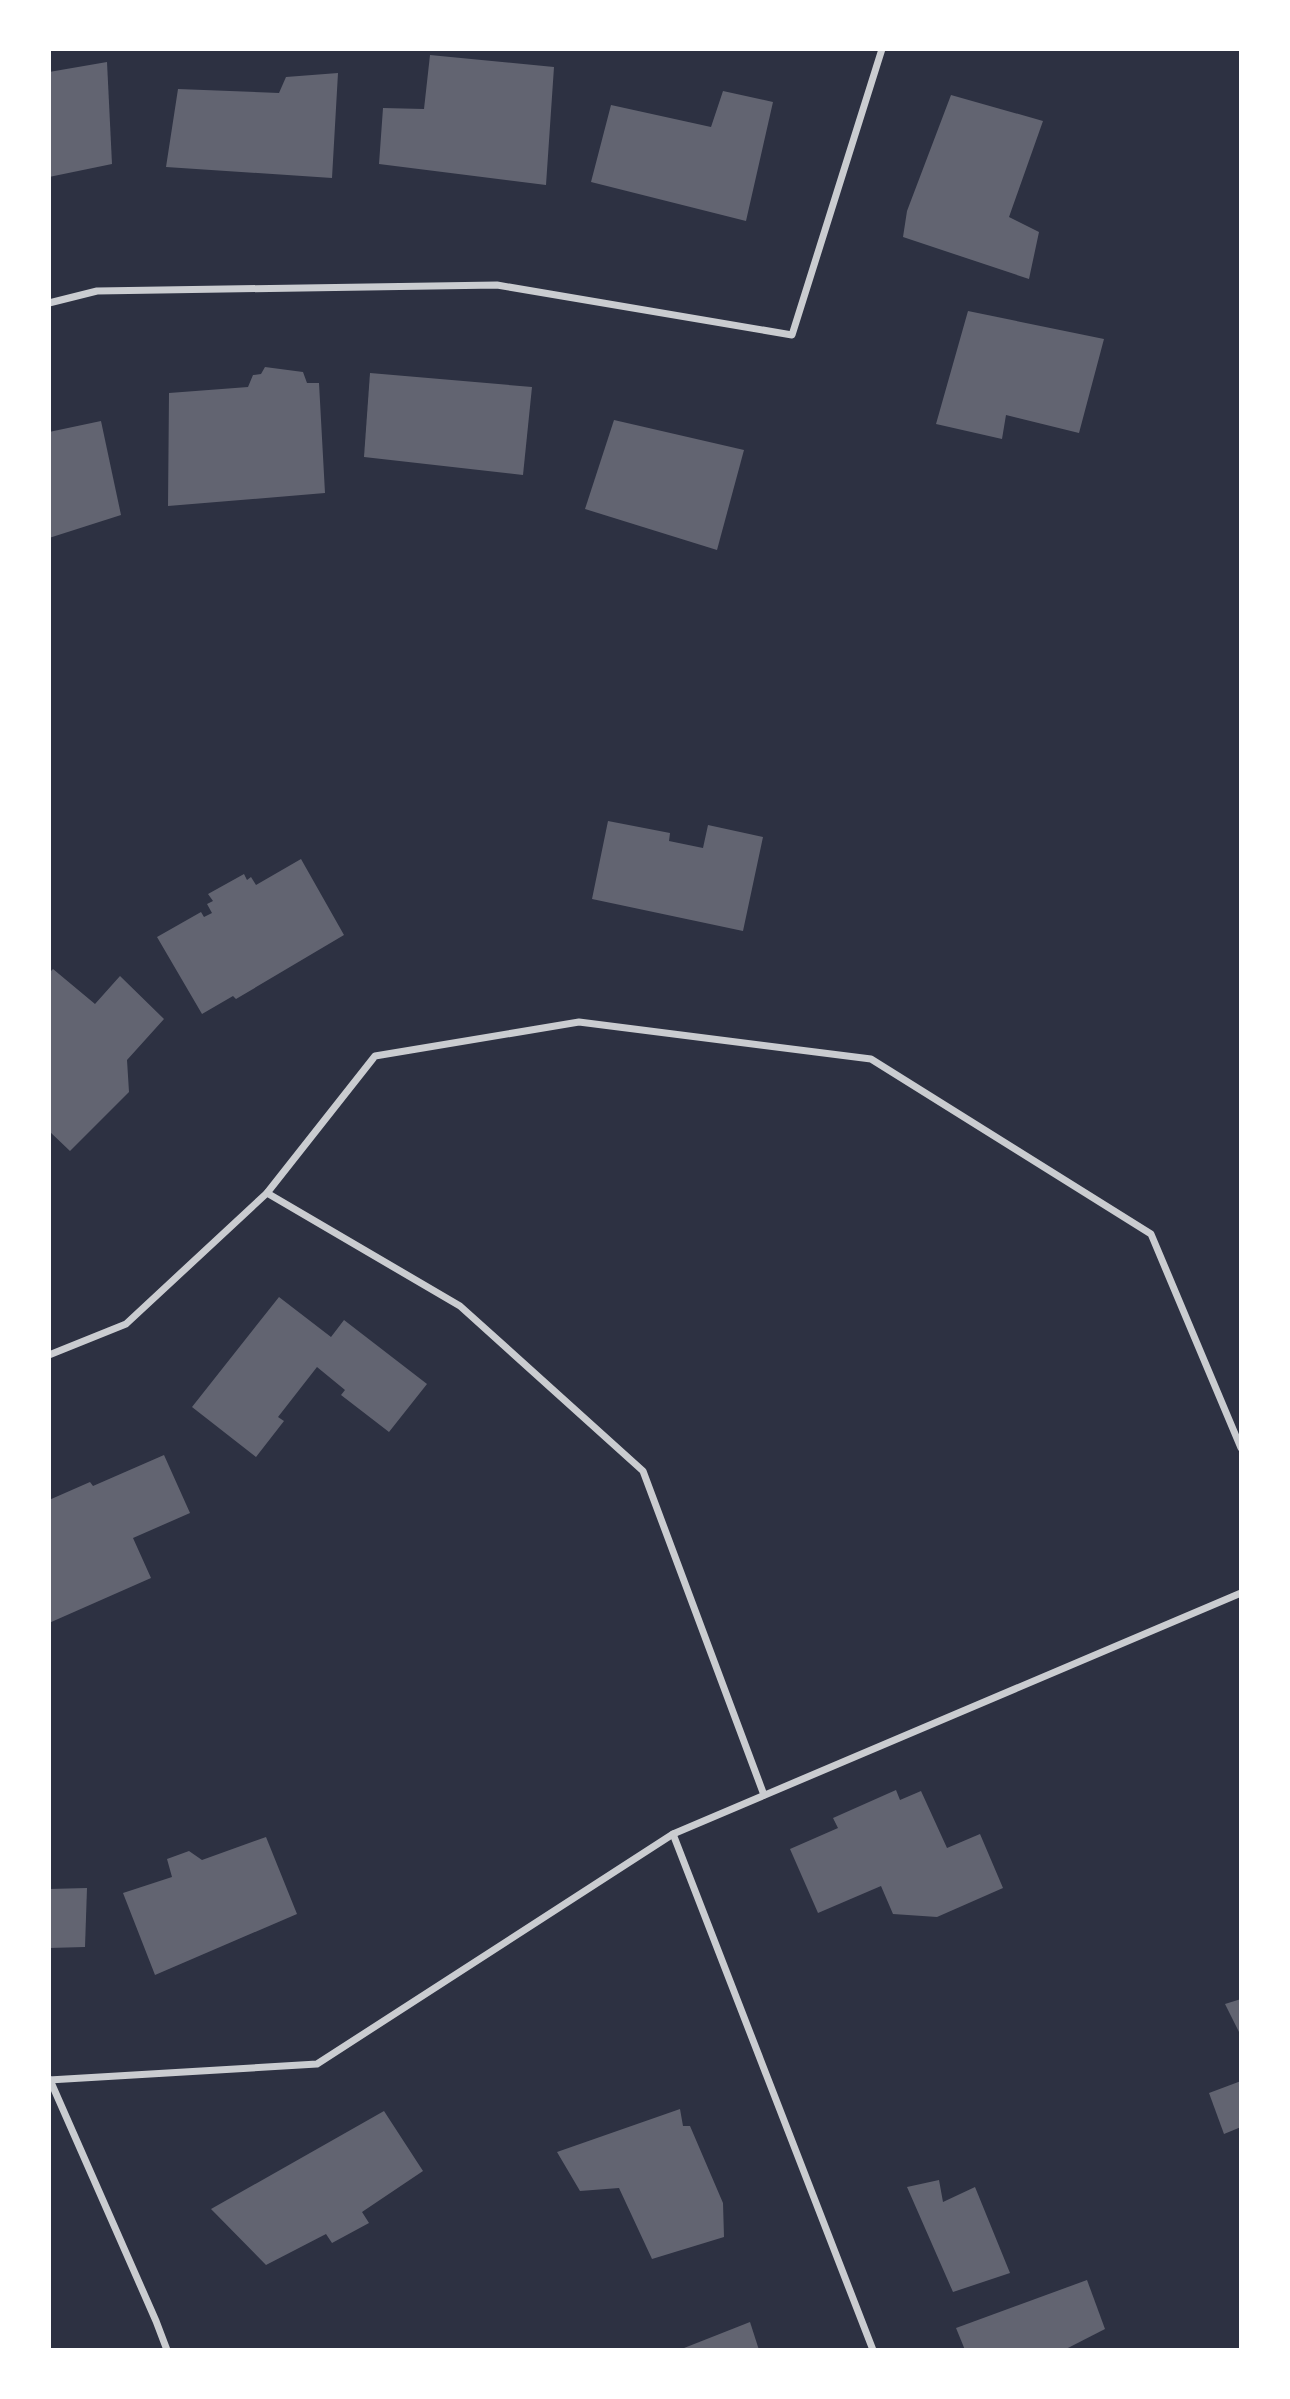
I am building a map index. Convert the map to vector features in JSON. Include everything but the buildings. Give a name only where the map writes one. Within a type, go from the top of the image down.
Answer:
[{"type":"street","points":[[49,303],[97,291],[497,285],[792,335],[882,49]]},
{"type":"street","points":[[49,1355],[126,1324],[267,1193],[375,1056],[579,1022],[871,1059],[1151,1234],[1241,1448]]},
{"type":"street","points":[[267,1193],[460,1306],[643,1471],[764,1795]]},
{"type":"street","points":[[167,2350],[50,2080],[317,2064],[673,1834],[1241,1592]]},
{"type":"street","points":[[673,1834],[873,2350]]}]
